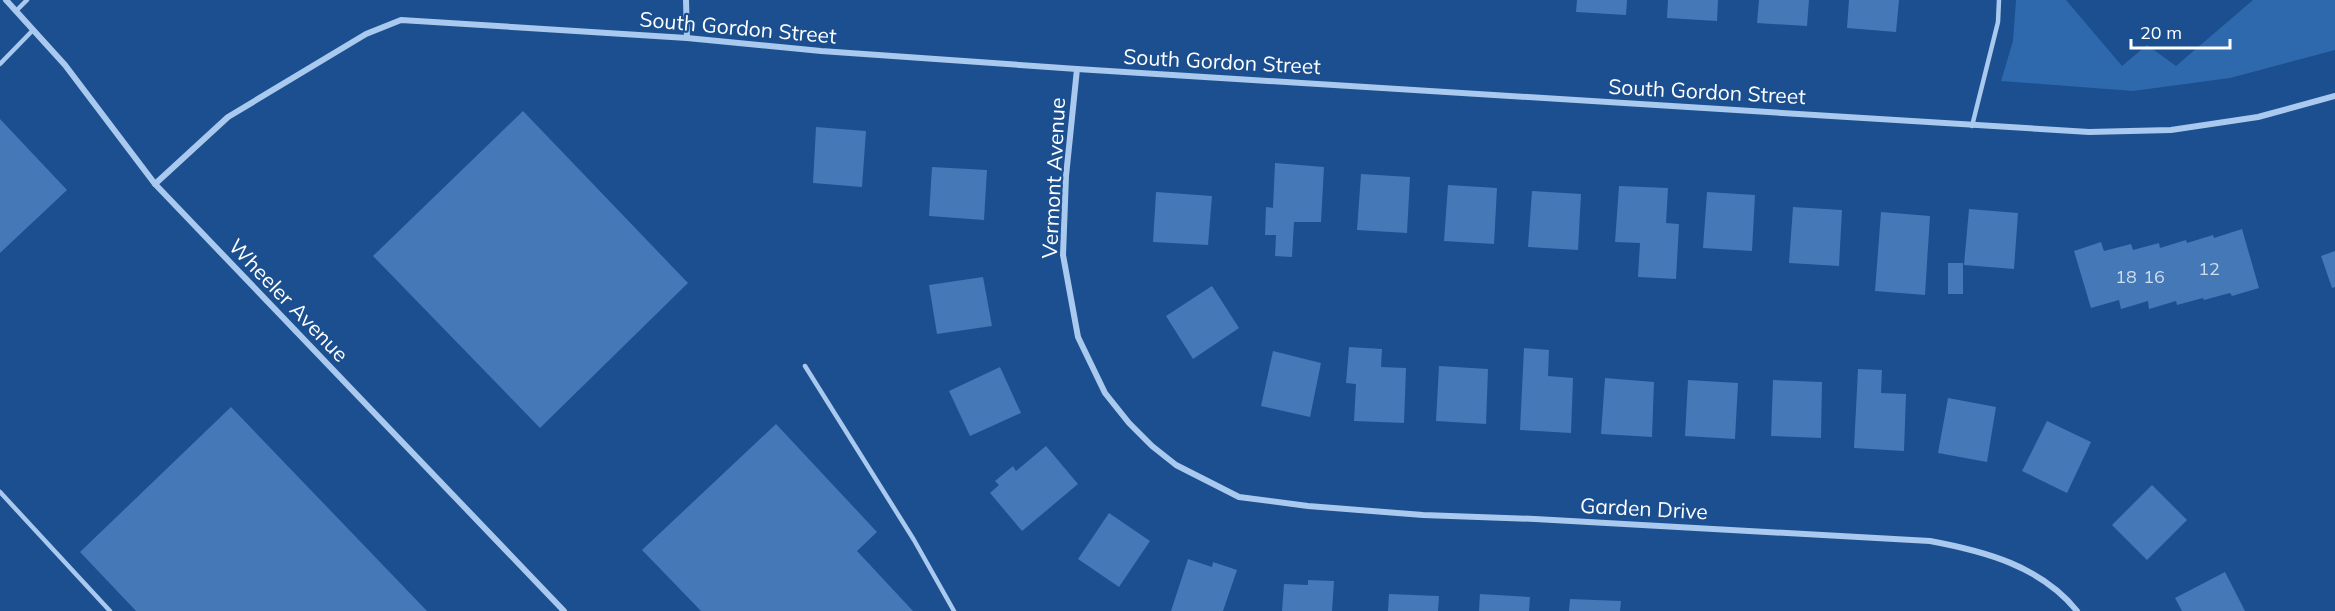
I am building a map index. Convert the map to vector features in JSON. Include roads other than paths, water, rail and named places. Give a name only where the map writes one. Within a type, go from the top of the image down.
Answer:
[{"type":"street","name":"Wheeler Avenue","points":[[6,0],[65,65],[155,184],[564,611]]},
{"type":"street","points":[[687,0],[687,38]]},
{"type":"street","name":"South Gordon Street","points":[[155,184],[228,117],[366,34],[401,20],[687,38],[821,51],[1077,69],[2089,132],[2171,130],[2258,117],[2335,96]]},
{"type":"street","name":"Vermont Avenue","points":[[1077,69],[1066,176],[1063,255],[1078,337],[1104,393],[1152,446],[1176,465],[1244,497]]},
{"type":"street","name":"Garden Drive","points":[[1244,497],[1308,506],[1423,515],[1745,529],[1809,535],[1930,541],[1976,550],[2013,564],[2036,576],[2070,602],[2077,611]]},
{"type":"lane","points":[[16,11],[27,0]]},
{"type":"lane","points":[[1972,126],[1998,22],[1999,0]]},
{"type":"lane","points":[[0,64],[33,30]]},
{"type":"lane","points":[[805,366],[914,540],[954,611]]},
{"type":"lane","points":[[0,492],[110,611]]}]
